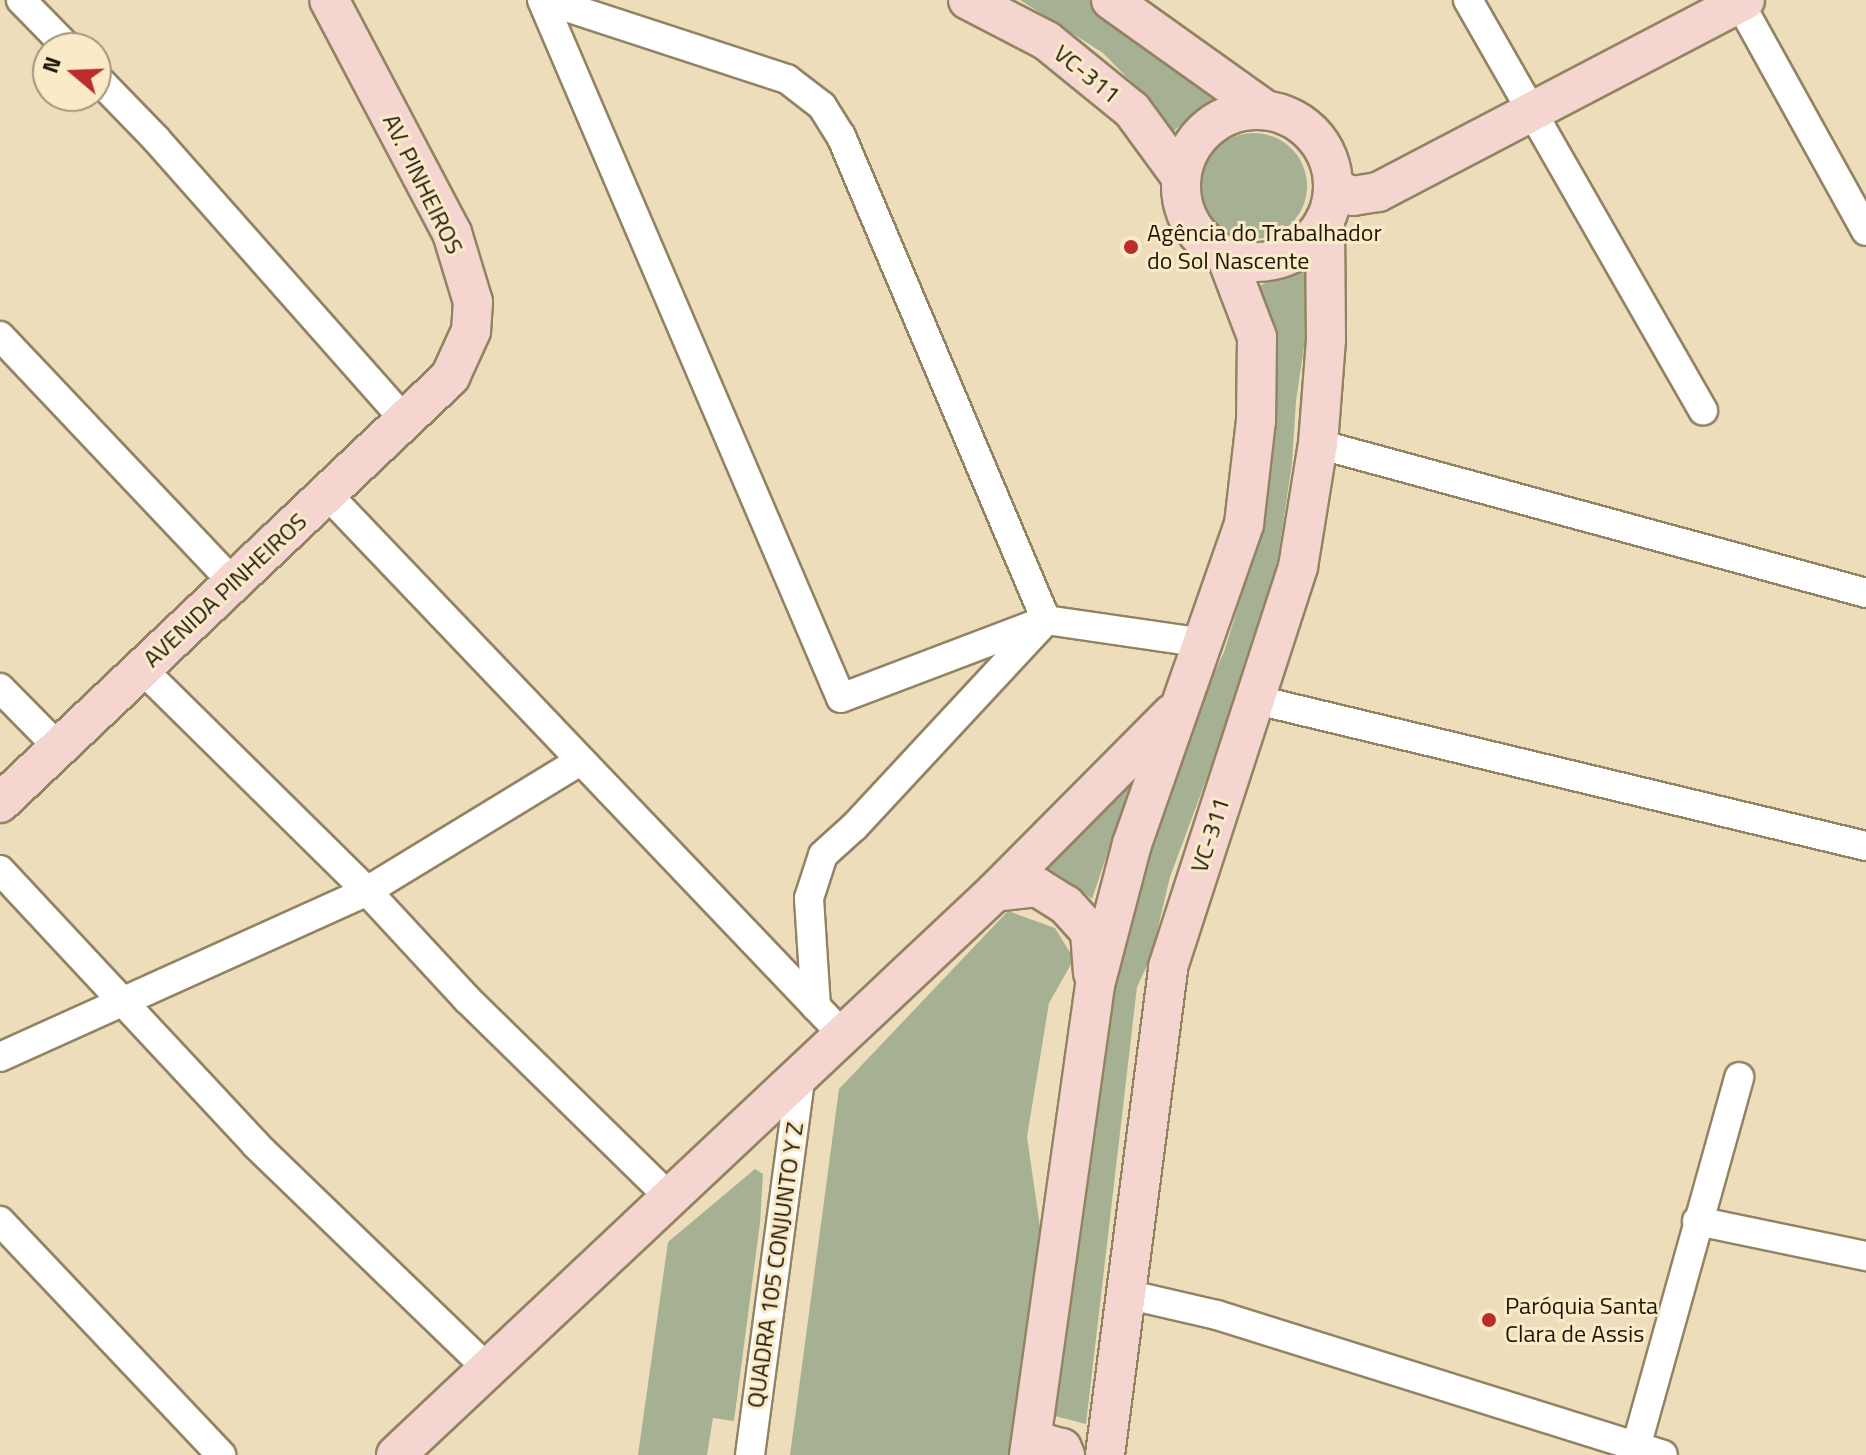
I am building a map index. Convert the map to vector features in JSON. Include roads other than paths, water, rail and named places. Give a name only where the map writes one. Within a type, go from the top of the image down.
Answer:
[{"type":"main road","name":"AV. PINHEIROS","points":[[329,0],[452,233],[466,276],[473,302],[471,331],[450,377]]},
{"type":"main road","name":"VC-311","points":[[968,0],[1047,41],[1132,110],[1181,177]]},
{"type":"main road","points":[[1111,0],[1265,110],[1289,117],[1309,130],[1324,149],[1329,204],[1312,239],[1294,253],[1260,262],[1226,256],[1206,243],[1191,224],[1182,202],[1181,177],[1188,155],[1210,127],[1242,112],[1265,110]]},
{"type":"main road","points":[[1329,204],[1378,192],[1534,113],[1741,1]]},
{"type":"main road","name":"VC-311","points":[[1105,1455],[1168,967],[1298,567],[1318,444],[1326,339],[1329,204]]},
{"type":"main road","points":[[1029,1455],[1095,985],[1132,844],[1244,524],[1256,421],[1257,337],[1226,256]]},
{"type":"main road","name":"AVENIDA PINHEIROS","points":[[0,803],[450,377]]},
{"type":"main road","points":[[396,1455],[995,892],[1182,705]]},
{"type":"main road","points":[[995,892],[1037,887],[1066,905],[1090,932],[1095,985]]},
{"type":"main road","points":[[1037,1455],[1049,1445],[1062,1448],[1065,1455]]},
{"type":"street","points":[[21,0],[52,32]]},
{"type":"street","points":[[543,0],[787,79],[822,106],[841,136],[1046,620]]},
{"type":"street","points":[[543,0],[841,698],[1046,620],[1203,643]]},
{"type":"street","points":[[1468,0],[1703,410]]},
{"type":"street","points":[[1741,1],[1866,231]]},
{"type":"street","points":[[112,94],[405,420]]},
{"type":"street","points":[[0,336],[233,582]]},
{"type":"street","points":[[1318,444],[1866,593]]},
{"type":"street","points":[[327,494],[843,1035]]},
{"type":"street","points":[[816,1007],[809,898],[823,855],[855,826],[1046,620]]},
{"type":"street","points":[[142,669],[367,891],[467,999],[670,1198]]},
{"type":"street","points":[[0,688],[58,747]]},
{"type":"street","points":[[1253,699],[1866,846]]},
{"type":"street","points":[[0,1057],[367,891],[580,761]]},
{"type":"street","points":[[0,870],[256,1145],[488,1369]]},
{"type":"street","name":"QUADRA 105 CONJUNTO Y Z","points":[[750,1455],[801,1075]]},
{"type":"street","points":[[1126,1294],[1217,1315],[1650,1451],[1697,1221],[1739,1077]]},
{"type":"street","points":[[0,1221],[221,1455]]},
{"type":"street","points":[[1697,1221],[1866,1256]]},
{"type":"place","name":"Agência do Trabalhador do Sol Nascente","points":[[1131,247]]},
{"type":"place","name":"Paróquia Santa Clara de Assis","points":[[1489,1320]]}]
